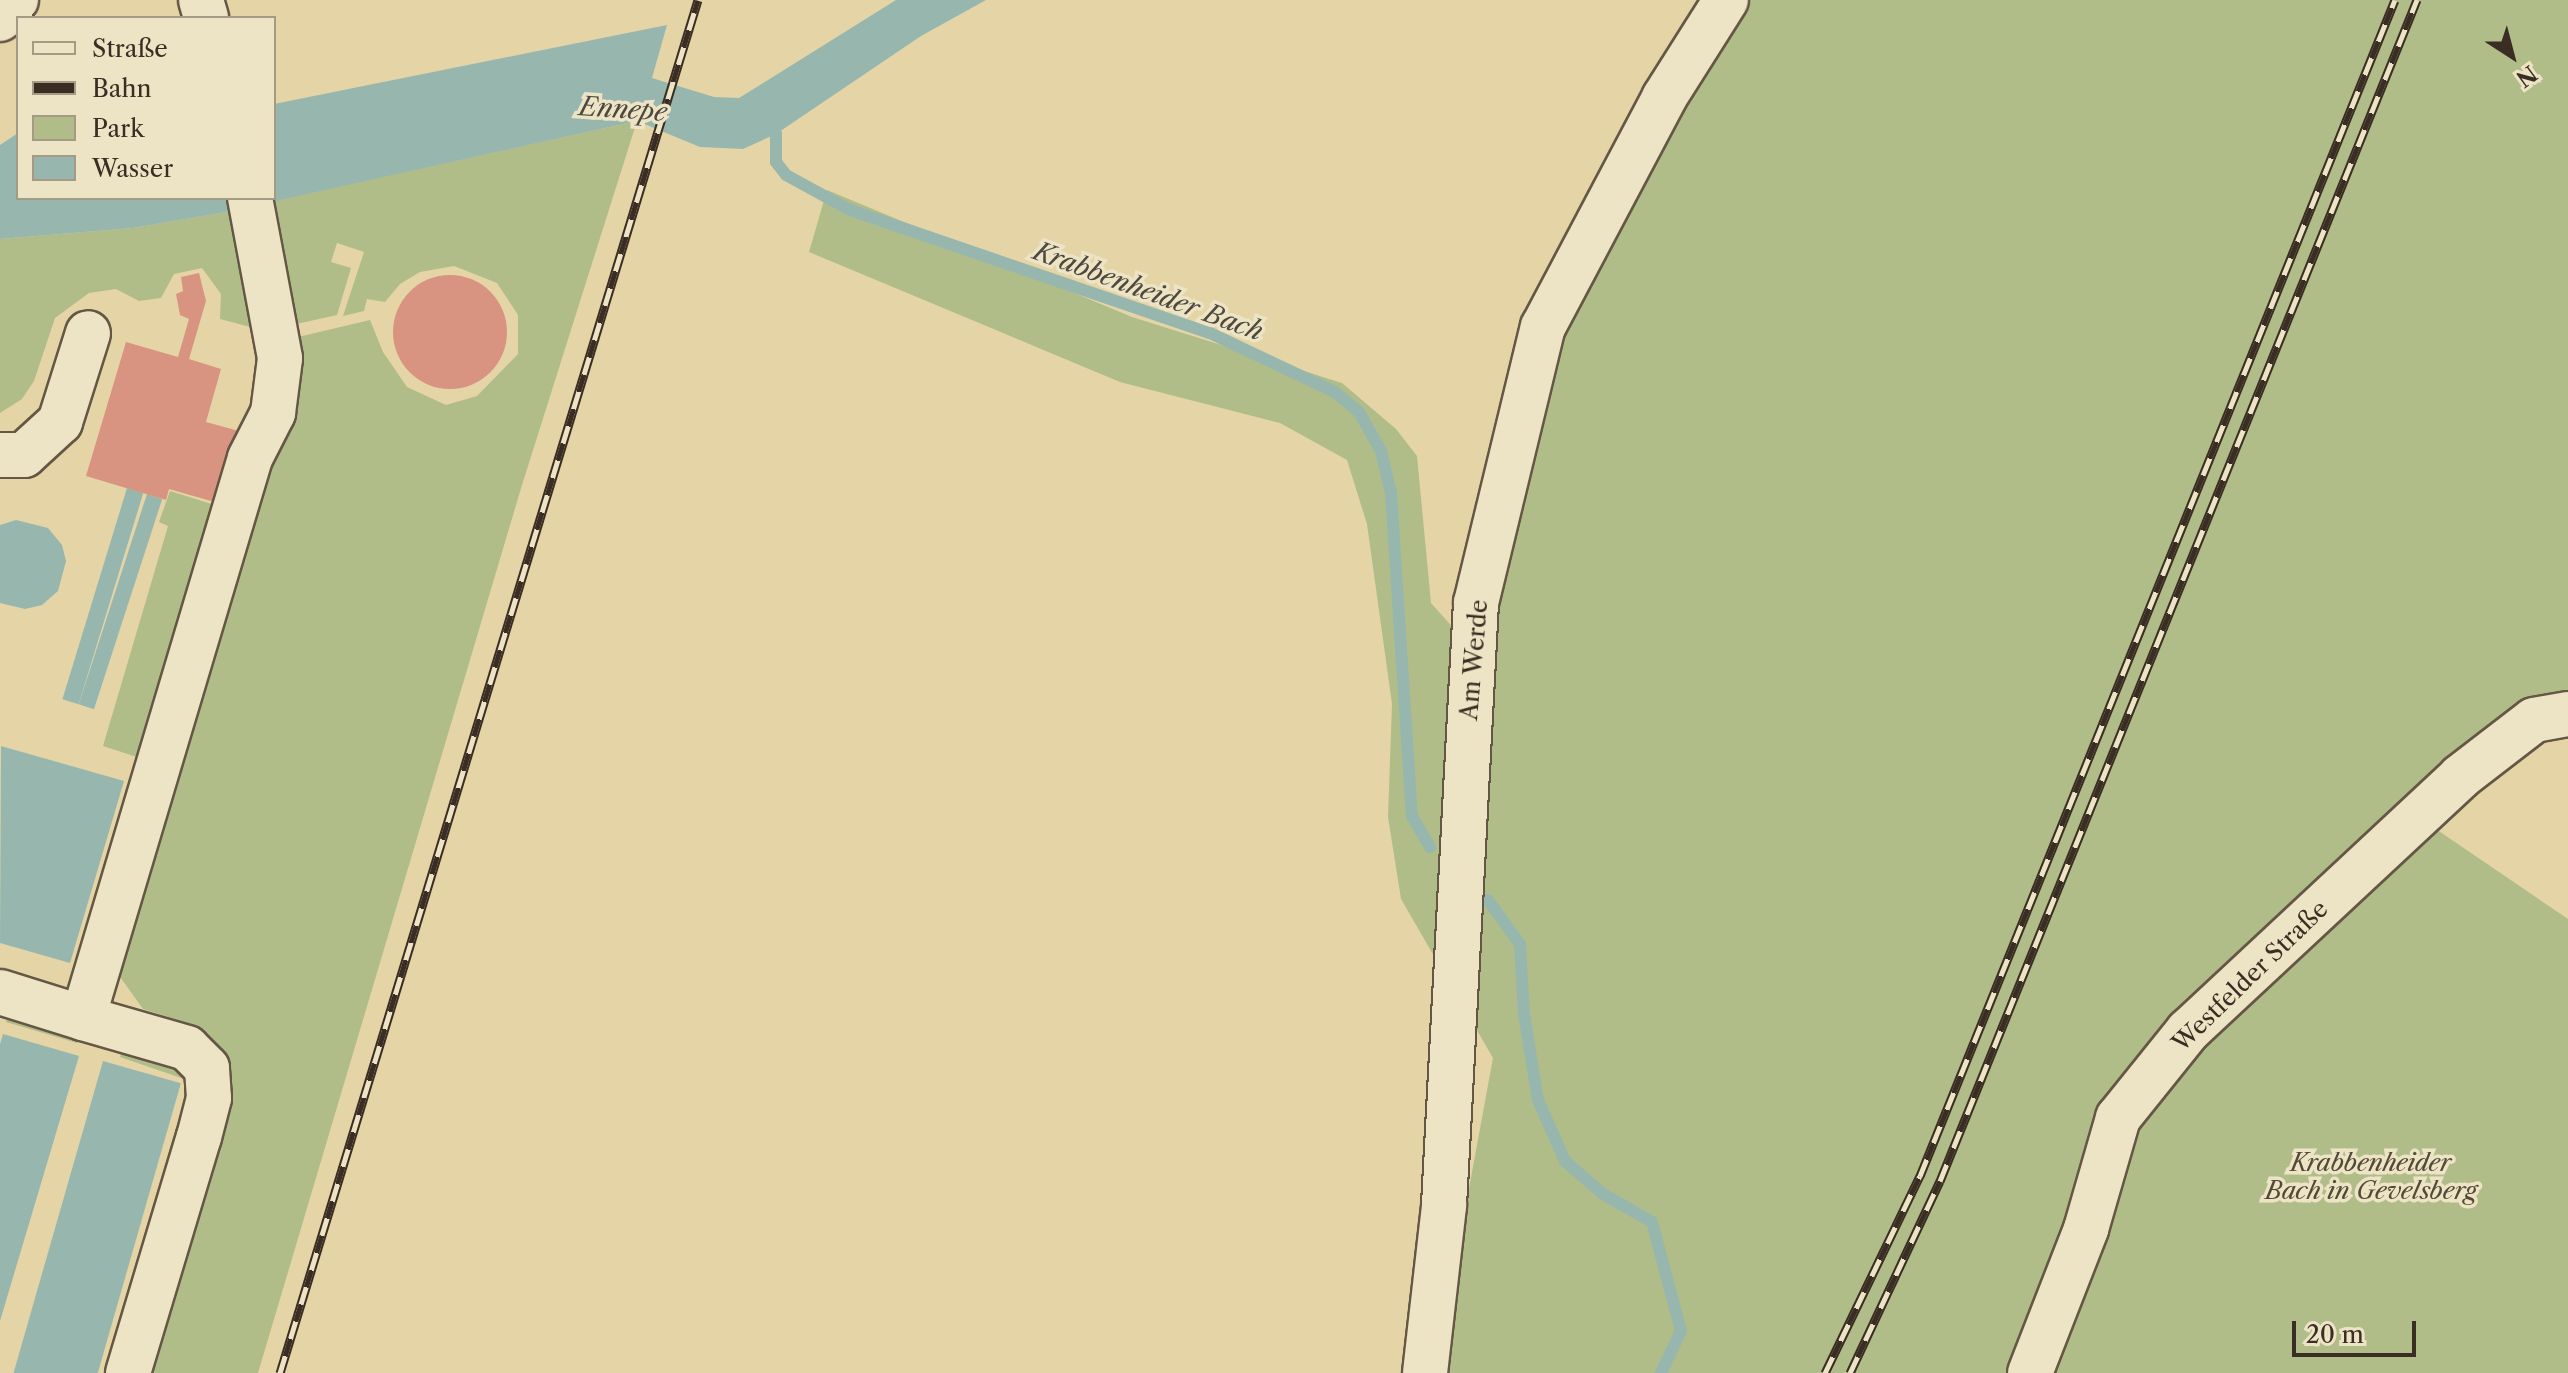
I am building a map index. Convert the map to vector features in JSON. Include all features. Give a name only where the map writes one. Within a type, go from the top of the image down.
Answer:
[{"type":"street","points":[[0,19],[16,0]]},
{"type":"street","name":"Am Werde","points":[[1425,1373],[1444,1205],[1476,603],[1543,327],[1664,98],[1726,0]]},
{"type":"street","points":[[83,1018],[250,458],[273,413],[280,358],[250,200]]},
{"type":"street","points":[[0,455],[24,455],[60,422],[88,333]]},
{"type":"street","name":"Westfelder Straße","points":[[2030,1373],[2086,1229],[2118,1118],[2188,1031],[2460,777],[2534,720],[2568,714]]},
{"type":"street","points":[[0,992],[187,1048],[207,1068],[209,1098],[128,1373]]},
{"type":"green space","name":"Krabbenheider Bach in Gevelsberg","points":[[1735,0],[2568,0],[2568,703],[2507,721],[2184,1021],[2110,1120],[2053,1299],[2065,1305],[2092,1237],[2127,1118],[2194,1036],[2427,823],[2568,919],[2568,1373],[1435,1373],[1493,1058],[1401,899],[1388,817],[1392,704],[1367,524],[1347,460],[1280,423],[1120,382],[809,252],[827,190],[1132,317],[1342,383],[1396,429],[1417,456],[1431,603],[1466,642],[1482,647],[1485,596],[1550,327],[1673,97]]},
{"type":"green space","points":[[637,121],[522,485],[258,1373],[137,1373],[228,1067],[196,1026],[143,1009],[118,974],[294,338],[370,320],[383,352],[407,387],[446,405],[477,396],[518,354],[518,315],[497,283],[454,266],[420,272],[400,284],[385,302],[367,299],[364,311],[343,316],[364,252],[337,243],[331,262],[351,268],[337,315],[292,325],[263,203]]},
{"type":"green space","points":[[237,210],[254,328],[220,319],[221,294],[202,268],[174,274],[161,298],[139,301],[116,289],[89,293],[55,318],[34,381],[22,399],[0,413],[0,239],[133,228]]},
{"type":"green space","points":[[170,491],[218,506],[143,759],[103,746],[168,526],[159,522]]},
{"type":"green space","points":[[8,1017],[80,1036],[77,1043],[6,1022]]},
{"type":"green space","points":[[122,1051],[178,1061],[194,1080],[113,1373],[103,1373],[190,1081],[120,1057]]},
{"type":"water","name":"Ennepe","points":[[896,0],[986,0],[921,36],[776,134],[743,149],[700,147],[637,121],[226,212],[133,228],[0,239],[0,145],[16,134],[16,200],[276,200],[276,104],[667,25],[652,78],[714,97],[739,98]]},
{"type":"water","points":[[127,488],[143,493],[79,704],[62,699]]},
{"type":"water","points":[[147,494],[162,499],[94,709],[79,704]]},
{"type":"water","points":[[16,520],[48,528],[62,545],[66,561],[58,591],[42,605],[25,609],[0,603],[0,525]]},
{"type":"water","points":[[1,746],[124,781],[70,963],[0,943]]},
{"type":"water","points":[[3,1034],[79,1056],[0,1321],[0,1044]]},
{"type":"water","points":[[103,1061],[181,1083],[98,1373],[14,1373]]},
{"type":"building","points":[[199,273],[206,301],[189,359],[221,369],[206,422],[239,431],[218,503],[169,489],[166,500],[86,476],[126,342],[178,357],[189,319],[180,315],[176,294],[183,291],[181,277]]},
{"type":"building","points":[[450,275],[472,279],[490,292],[503,310],[507,332],[503,354],[490,372],[472,385],[450,389],[428,385],[410,372],[397,354],[393,332],[397,310],[410,292],[428,279]]},
{"type":"waterway","name":"Krabbenheider Bach","points":[[768,122],[776,134],[776,162],[786,175],[850,210],[1210,333],[1335,392],[1359,412],[1381,451],[1391,493],[1412,816],[1430,847]]},
{"type":"waterway","name":"Krabbenheider Bach","points":[[1488,900],[1520,944],[1524,1014],[1538,1100],[1565,1161],[1603,1194],[1652,1222],[1681,1331],[1661,1373]]},
{"type":"railway","points":[[280,1373],[698,0]]},
{"type":"railway","points":[[1825,1373],[1920,1176],[2395,0]]},
{"type":"railway","points":[[1850,1373],[1940,1181],[2417,0]]}]
